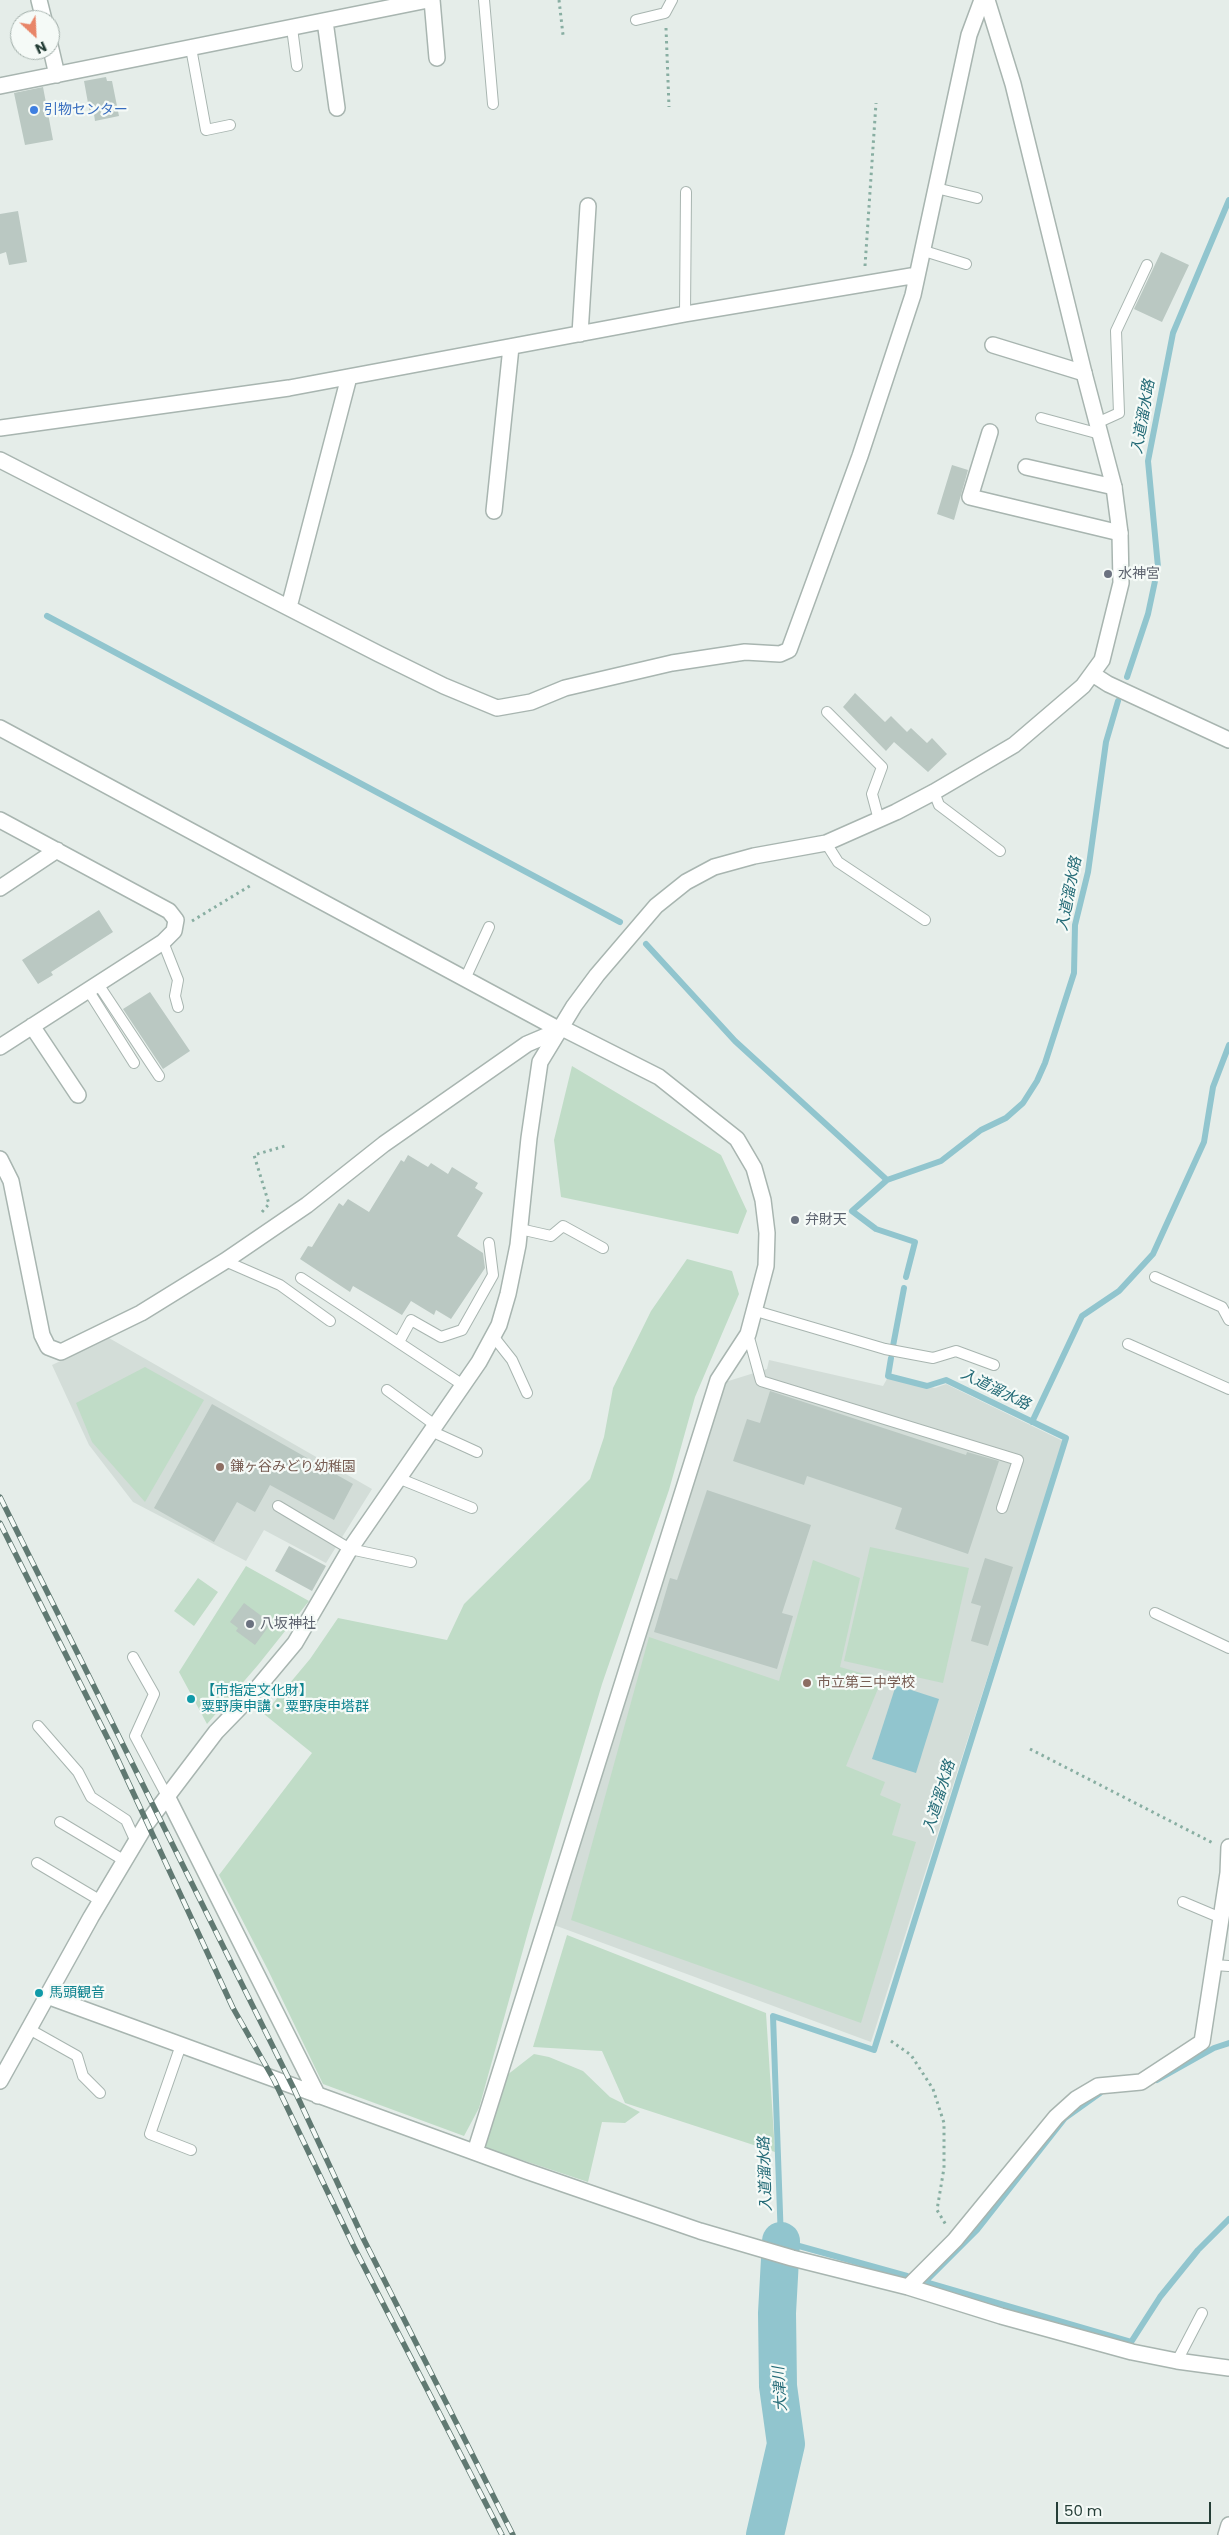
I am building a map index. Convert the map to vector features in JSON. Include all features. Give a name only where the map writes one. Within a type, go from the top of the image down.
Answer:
[{"type":"street","points":[[0,86],[430,0],[437,58]]},
{"type":"street","points":[[0,460],[444,686],[497,708],[531,702],[565,688],[672,663],[745,652],[780,654],[789,650],[860,456],[913,295],[969,35],[982,0]]},
{"type":"street","points":[[0,2081],[147,1823],[168,1798],[216,1732],[249,1698],[295,1643],[350,1548],[479,1362],[493,1336],[508,1294],[520,1229],[540,1062],[574,1006],[656,906],[686,882],[714,867],[746,858],[826,843],[879,820],[934,792],[1014,745],[1094,675],[1102,660],[1110,634],[1121,583],[1120,533],[1114,488],[1013,84],[987,0]]},
{"type":"street","points":[[325,21],[337,108]]},
{"type":"street","points":[[54,60],[57,75]]},
{"type":"street","points":[[580,334],[588,206]]},
{"type":"street","points":[[0,428],[289,388],[685,314],[917,275]]},
{"type":"street","points":[[994,345],[1084,373]]},
{"type":"street","points":[[494,511],[511,347]]},
{"type":"street","points":[[289,607],[349,377]]},
{"type":"street","points":[[990,432],[970,497],[1120,533]]},
{"type":"street","points":[[1026,467],[1114,488]]},
{"type":"street","points":[[1094,675],[1108,684],[1229,740]]},
{"type":"street","points":[[0,728],[465,979],[659,1077],[737,1139],[754,1168],[763,1200],[767,1233],[766,1266],[756,1310],[748,1334],[718,1380],[475,2152]]},
{"type":"street","points":[[0,820],[169,911],[176,920],[174,931],[163,942],[0,1047]]},
{"type":"street","points":[[0,888],[57,850]]},
{"type":"street","points":[[32,1026],[78,1095]]},
{"type":"street","points":[[0,1159],[11,1182],[42,1335],[48,1348],[61,1352],[141,1313],[226,1261],[307,1205],[384,1144],[527,1044],[561,1029]]},
{"type":"street","points":[[168,1798],[318,2096]]},
{"type":"street","points":[[908,2287],[955,2240],[1056,2117],[1076,2099],[1098,2086],[1140,2082],[1202,2042],[1221,1966],[1221,1918],[1229,1874],[1229,1847]]},
{"type":"street","points":[[47,1996],[318,2096],[700,2231],[792,2258],[908,2287],[1010,2319],[1132,2352],[1177,2361],[1229,2368]]},
{"type":"street","points":[[1226,2535],[1229,2525]]},
{"type":"lane","points":[[484,0],[493,104]]},
{"type":"lane","points":[[636,20],[665,12],[672,0]]},
{"type":"lane","points":[[292,28],[296,66]]},
{"type":"lane","points":[[190,48],[206,130],[230,125]]},
{"type":"lane","points":[[936,188],[977,198]]},
{"type":"lane","points":[[685,314],[686,192]]},
{"type":"lane","points":[[922,250],[966,264]]},
{"type":"lane","points":[[1040,418],[1099,429],[1120,413],[1116,331],[1147,265]]},
{"type":"lane","points":[[827,712],[882,767],[872,794],[879,820]]},
{"type":"lane","points":[[934,792],[939,804],[1000,851]]},
{"type":"lane","points":[[826,843],[838,862],[925,920]]},
{"type":"lane","points":[[465,979],[489,927]]},
{"type":"lane","points":[[163,942],[178,980],[175,996],[178,1007]]},
{"type":"lane","points":[[93,987],[134,1063]]},
{"type":"lane","points":[[93,987],[159,1076]]},
{"type":"lane","points":[[520,1229],[551,1236],[564,1226],[603,1248]]},
{"type":"lane","points":[[399,1342],[411,1320],[441,1337],[462,1330],[493,1274],[489,1243]]},
{"type":"lane","points":[[226,1261],[280,1285],[330,1321]]},
{"type":"lane","points":[[1155,1277],[1222,1307],[1229,1320]]},
{"type":"lane","points":[[301,1278],[463,1384]]},
{"type":"lane","points":[[756,1310],[885,1349],[933,1358],[956,1351],[994,1365]]},
{"type":"lane","points":[[748,1334],[761,1380],[1018,1460],[1002,1508]]},
{"type":"lane","points":[[493,1336],[512,1360],[527,1393]]},
{"type":"lane","points":[[1128,1344],[1229,1389]]},
{"type":"lane","points":[[387,1390],[433,1428],[477,1452]]},
{"type":"lane","points":[[398,1478],[472,1508]]},
{"type":"lane","points":[[278,1506],[350,1548],[411,1562]]},
{"type":"lane","points":[[1155,1613],[1229,1648]]},
{"type":"lane","points":[[133,1657],[154,1694],[135,1736],[168,1798]]},
{"type":"lane","points":[[38,1726],[78,1772],[91,1797],[126,1820],[136,1842]]},
{"type":"lane","points":[[60,1822],[125,1861]]},
{"type":"lane","points":[[37,1863],[101,1901]]},
{"type":"lane","points":[[1183,1902],[1221,1918]]},
{"type":"lane","points":[[29,2029],[77,2056],[83,2076],[100,2093]]},
{"type":"lane","points":[[181,2045],[150,2134],[191,2150]]},
{"type":"lane","points":[[1177,2361],[1202,2313]]},
{"type":"path","points":[[559,0],[564,36]]},
{"type":"path","points":[[665,12],[669,107]]},
{"type":"path","points":[[864,284],[876,103]]},
{"type":"path","points":[[174,931],[250,886]]},
{"type":"path","points":[[256,1240],[251,1228],[269,1204],[254,1155],[286,1146]]},
{"type":"path","points":[[1030,1749],[1229,1852]]},
{"type":"path","points":[[891,2042],[911,2055],[933,2089],[944,2123],[944,2168],[937,2210],[955,2240]]},
{"type":"shaded area","name":"鎌ヶ谷みどり幼稚園","points":[[109,1338],[372,1489],[326,1563],[264,1530],[246,1561],[133,1502],[89,1445],[52,1365]]},
{"type":"shaded area","name":"市立第三中学校","points":[[769,1360],[883,1386],[888,1377],[935,1388],[946,1384],[1063,1441],[871,2042],[554,1925],[722,1383],[767,1369]]},
{"type":"green space","points":[[572,1066],[721,1155],[747,1211],[738,1234],[561,1197],[554,1140]]},
{"type":"green space","points":[[687,1259],[732,1271],[739,1294],[695,1397],[669,1490],[602,1684],[531,1921],[479,2108],[464,2136],[323,2084],[268,1970],[219,1875],[312,1753],[264,1714],[310,1659],[338,1618],[447,1640],[464,1604],[590,1479],[604,1437],[613,1388],[651,1311]]},
{"type":"green space","points":[[145,1367],[204,1400],[145,1502],[92,1442],[76,1403]]},
{"type":"green space","points":[[870,1547],[969,1568],[943,1683],[844,1661]]},
{"type":"green space","points":[[813,1560],[860,1578],[840,1667],[882,1679],[846,1766],[885,1782],[880,1795],[901,1804],[892,1835],[916,1842],[861,2023],[571,1920],[649,1637],[779,1681]]},
{"type":"green space","points":[[246,1566],[309,1601],[258,1665],[207,1724],[179,1672]]},
{"type":"green space","points":[[198,1578],[218,1592],[194,1626],[174,1611]]},
{"type":"green space","points":[[567,1935],[766,2013],[775,2152],[625,2103],[602,2051],[533,2047]]},
{"type":"green space","points":[[534,2054],[549,2057],[583,2071],[610,2097],[640,2112],[625,2123],[602,2122],[588,2182],[483,2147],[502,2079]]},
{"type":"water","points":[[896,1685],[939,1699],[916,1773],[872,1759]]},
{"type":"building","points":[[106,77],[107,81],[112,81],[119,116],[95,121],[94,114],[90,114],[84,81]]},
{"type":"building","points":[[43,87],[53,140],[25,145],[14,93]]},
{"type":"building","points":[[18,211],[27,262],[9,265],[6,252],[0,254],[0,214]]},
{"type":"building","points":[[1161,252],[1189,265],[1162,322],[1134,309]]},
{"type":"building","points":[[952,465],[968,470],[954,520],[937,514]]},
{"type":"building","points":[[855,693],[885,722],[891,716],[907,732],[911,728],[927,743],[932,738],[947,754],[928,772],[894,742],[886,751],[843,707]]},
{"type":"building","points":[[99,910],[113,932],[51,972],[53,975],[38,984],[22,960]]},
{"type":"building","points":[[150,992],[190,1051],[163,1069],[123,1009]]},
{"type":"building","points":[[408,1155],[428,1167],[431,1163],[448,1174],[452,1167],[478,1183],[475,1188],[483,1193],[457,1236],[483,1253],[485,1268],[451,1319],[436,1310],[434,1315],[411,1301],[402,1315],[353,1286],[350,1292],[300,1259],[308,1246],[312,1247],[339,1203],[343,1206],[348,1199],[369,1212],[401,1160],[404,1162]]},
{"type":"building","points":[[770,1391],[966,1455],[967,1452],[999,1461],[968,1554],[895,1529],[902,1508],[807,1476],[804,1485],[733,1461],[747,1419],[760,1423]]},
{"type":"building","points":[[212,1404],[353,1484],[334,1520],[270,1485],[255,1512],[237,1502],[214,1542],[154,1508]]},
{"type":"building","points":[[707,1490],[811,1525],[782,1613],[793,1616],[777,1669],[654,1632],[670,1578],[677,1580]]},
{"type":"building","points":[[289,1546],[326,1566],[312,1591],[275,1571]]},
{"type":"building","points":[[985,1558],[1013,1567],[988,1646],[971,1641],[981,1606],[971,1603]]},
{"type":"building","points":[[244,1603],[271,1623],[255,1645],[236,1631],[238,1628],[230,1622]]},
{"type":"waterway","name":"入道溜水路","points":[[1127,677],[1148,614],[1158,567],[1148,461],[1173,333],[1229,200]]},
{"type":"waterway","points":[[47,616],[620,922]]},
{"type":"waterway","name":"入道溜水路","points":[[906,1277],[915,1242],[876,1229],[852,1211],[887,1180],[941,1161],[981,1130],[1006,1118],[1023,1103],[1037,1081],[1045,1063],[1074,973],[1075,925],[1088,872],[1106,742],[1118,701]]},
{"type":"waterway","points":[[646,944],[735,1041],[887,1180]]},
{"type":"waterway","points":[[1032,1422],[1082,1316],[1119,1291],[1153,1254],[1204,1142],[1213,1087],[1229,1045]]},
{"type":"waterway","name":"入道溜水路","points":[[893,1346],[904,1288]]},
{"type":"waterway","name":"入道溜水路","points":[[891,1358],[888,1376],[927,1386],[946,1380],[1066,1438],[874,2050],[773,2016],[781,2241],[907,2276]]},
{"type":"waterway","points":[[1157,2080],[1214,2048],[1229,2043]]},
{"type":"waterway","points":[[1100,2093],[1065,2118],[977,2230],[925,2282],[1131,2342],[1160,2297],[1198,2250],[1229,2219]]},
{"type":"waterway","name":"大津川","points":[[765,2535],[786,2444],[778,2386],[777,2313],[781,2241]]},
{"type":"railway","points":[[0,1497],[293,2087],[364,2240],[513,2535]]},
{"type":"railway","points":[[0,1523],[112,1747],[233,2008],[274,2080],[354,2247],[502,2535]]},
{"type":"place","name":"引物センター","points":[[34,110]]},
{"type":"place","name":"水神宮","points":[[1108,574]]},
{"type":"place","name":"弁財天","points":[[795,1220]]},
{"type":"place","name":"鎌ヶ谷みどり幼稚園","points":[[220,1467]]},
{"type":"place","name":"八坂神社","points":[[250,1624]]},
{"type":"place","name":"市立第三中学校","points":[[807,1683]]},
{"type":"place","name":"【市指定文化財】 粟野庚申講・粟野庚申塔群","points":[[191,1699]]},
{"type":"place","name":"馬頭観音","points":[[39,1993]]}]
